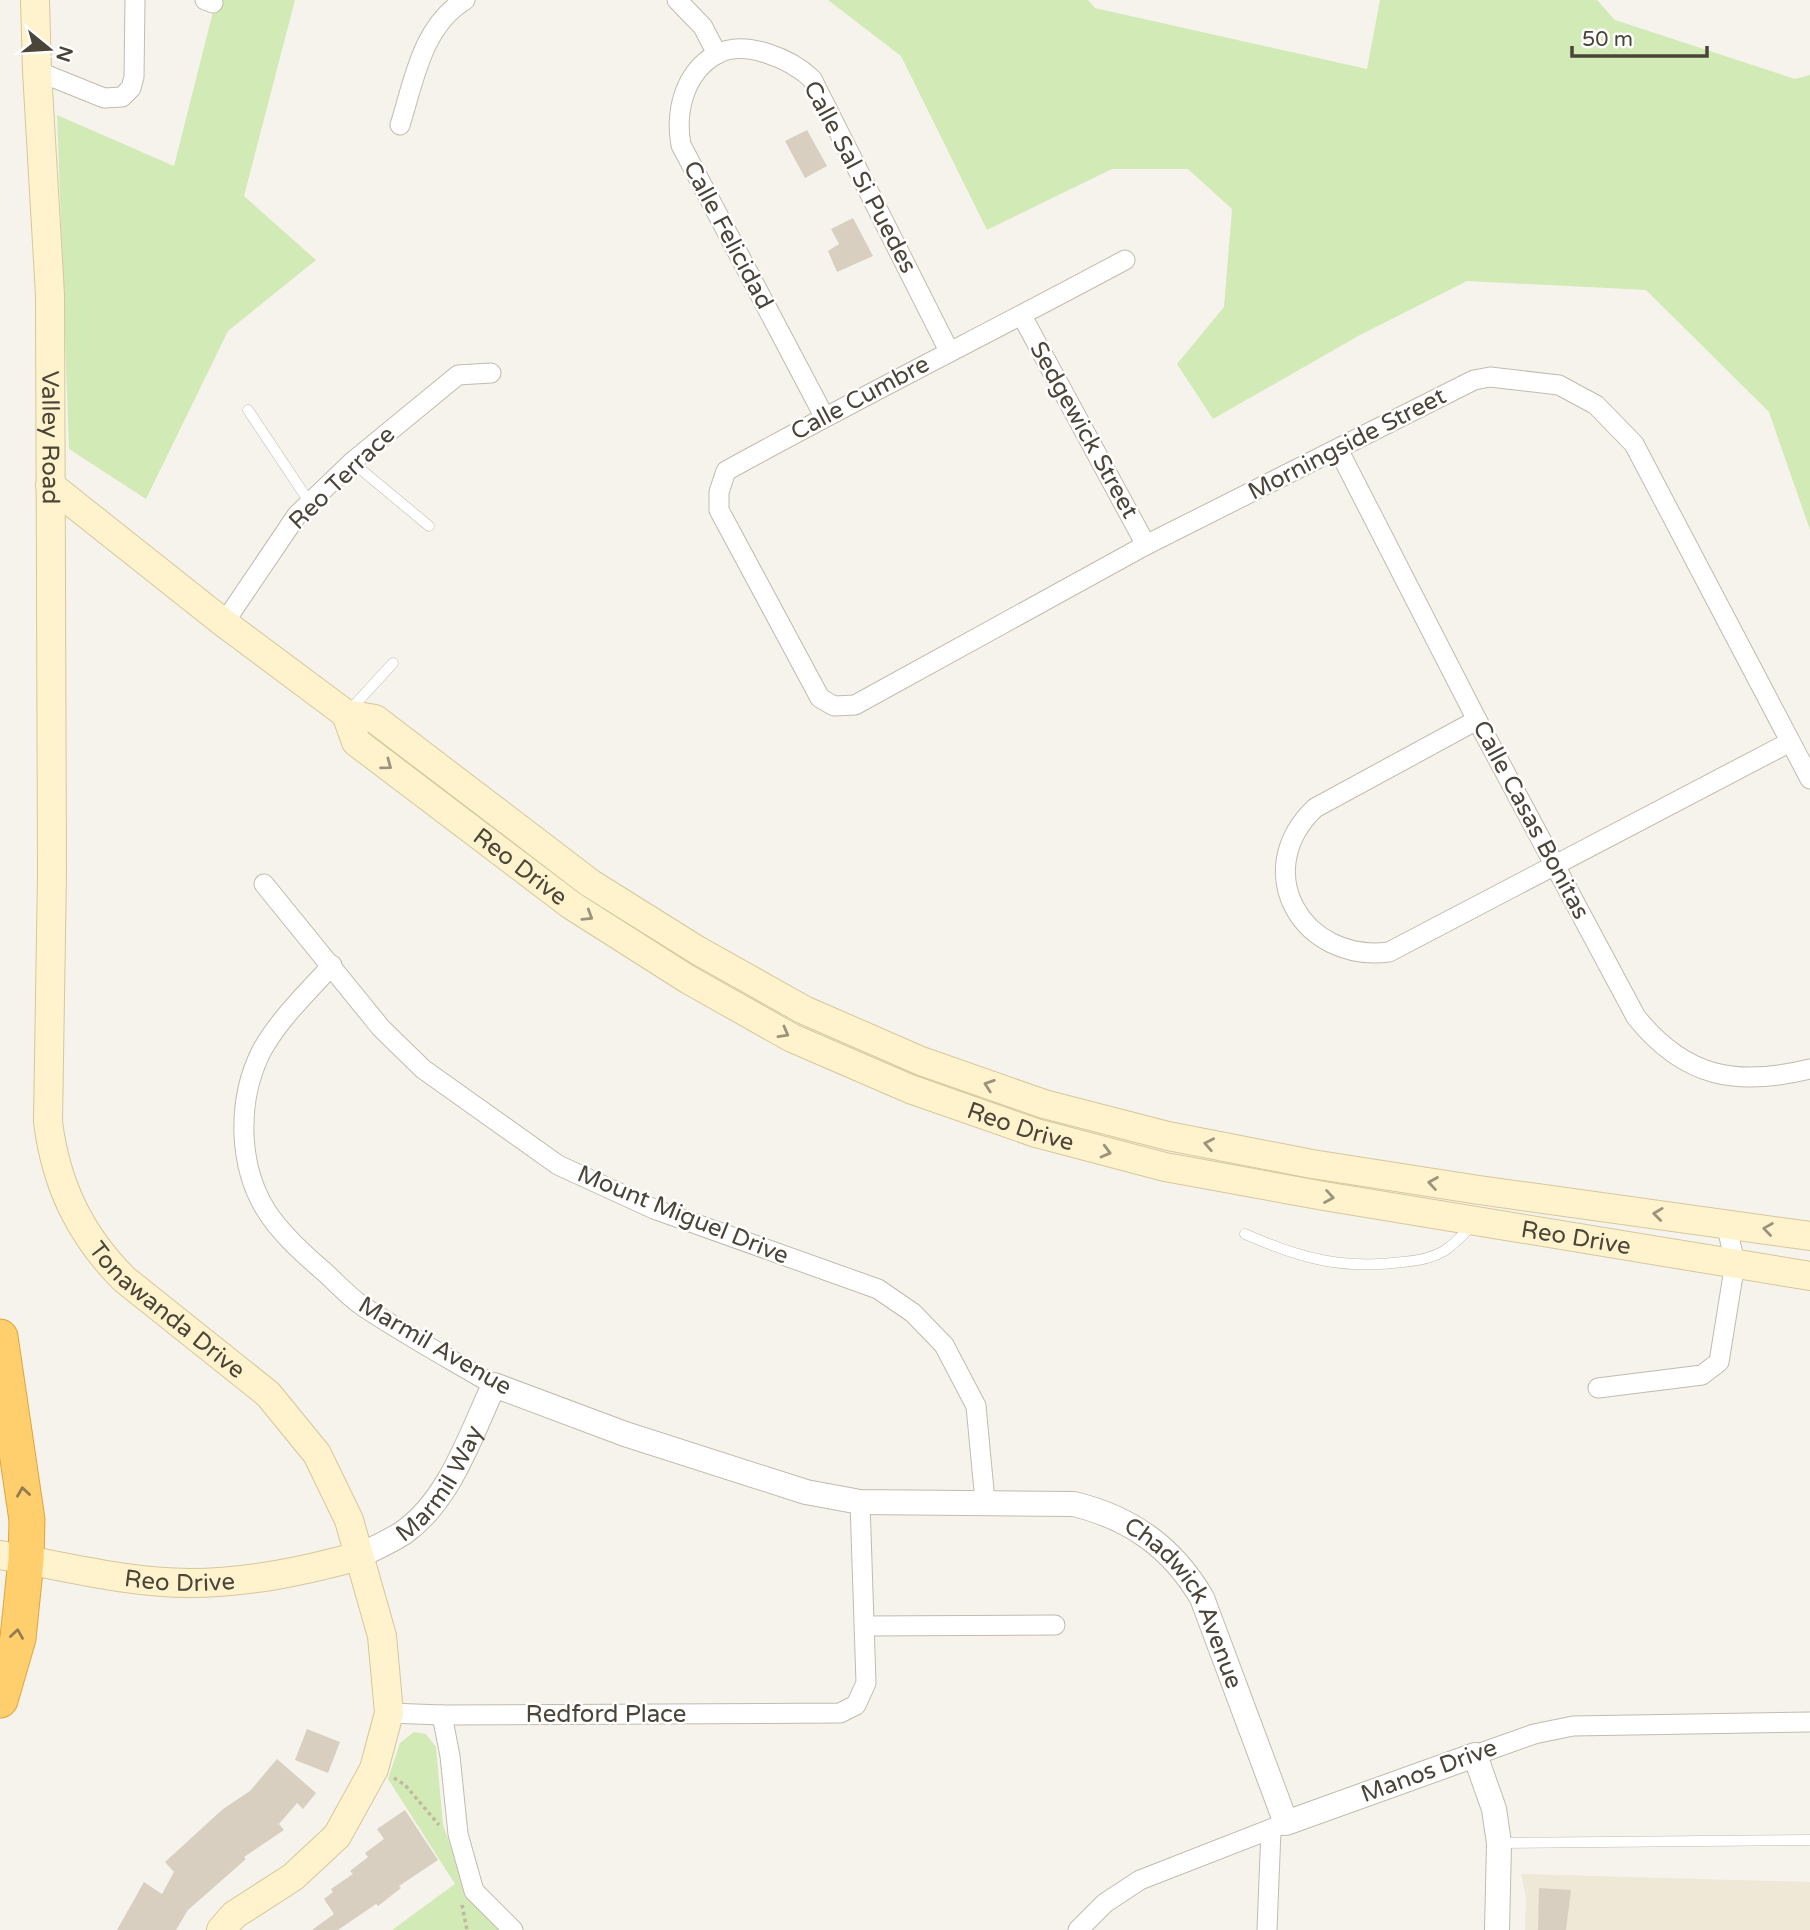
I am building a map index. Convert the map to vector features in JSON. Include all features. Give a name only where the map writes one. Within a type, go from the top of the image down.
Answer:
[{"type":"highway","points":[[0,1336],[27,1520],[13,1558],[18,1639],[0,1700]]},
{"type":"main road","name":"Valley Road","points":[[35,0],[50,295],[52,873]]},
{"type":"main road","name":"Reo Drive","points":[[50,485],[224,623],[346,714],[375,719],[590,883],[697,950],[804,1010],[920,1061],[1044,1104],[1168,1136],[1312,1164],[1466,1188],[1810,1236]]},
{"type":"main road","name":"Reo Drive","points":[[346,714],[356,742],[571,905],[689,980],[792,1038],[910,1089],[1036,1133],[1165,1167],[1324,1196],[1810,1276]]},
{"type":"main road","name":"Tonawanda Drive","points":[[52,873],[48,1122],[56,1167],[71,1208],[94,1246],[124,1279],[268,1394],[317,1454],[349,1520],[382,1636],[389,1713]]},
{"type":"main road","name":"Reo Drive","points":[[13,1558],[133,1579],[190,1583],[248,1580],[314,1568],[359,1556]]},
{"type":"main road","points":[[221,1930],[234,1915],[293,1877],[337,1836],[374,1769],[389,1713]]},
{"type":"street","points":[[37,71],[104,98],[122,97],[131,88],[134,77],[135,0]]},
{"type":"street","points":[[400,125],[429,38],[446,14],[465,0]]},
{"type":"street","points":[[677,0],[703,27],[717,54]]},
{"type":"street","name":"Calle Sal Si Puedes","points":[[717,54],[742,50],[769,54],[794,65],[812,79],[949,351]]},
{"type":"street","name":"Calle Felicidad","points":[[717,54],[698,71],[685,92],[678,118],[681,145],[824,416]]},
{"type":"street","name":"Calle Cumbre","points":[[769,604],[719,510],[721,483],[726,471],[824,416],[1125,260]]},
{"type":"street","name":"Sedgewick Street","points":[[1021,316],[1146,545]]},
{"type":"street","name":"Reo Terrace","points":[[224,623],[298,515],[352,462],[458,375],[491,373]]},
{"type":"street","name":"Morningside Street","points":[[769,604],[814,691],[834,706],[848,707],[1146,545],[1474,380],[1490,377],[1559,385],[1596,405],[1634,444],[1810,779]]},
{"type":"street","name":"Calle Casas Bonitas","points":[[1338,449],[1555,866],[1627,1001],[1648,1031],[1661,1044],[1692,1064],[1724,1076],[1759,1079],[1810,1069]]},
{"type":"street","points":[[1478,720],[1315,808],[1305,817],[1291,841],[1285,866],[1287,890],[1297,912],[1315,933],[1338,948],[1364,954],[1389,953],[1790,742]]},
{"type":"street","name":"Mount Miguel Drive","points":[[264,884],[381,1028],[423,1069],[558,1165],[654,1209],[878,1289],[913,1312],[944,1345],[976,1406],[985,1502]]},
{"type":"street","name":"Marmil Avenue","points":[[332,965],[269,1039],[248,1088],[244,1122],[248,1165],[265,1209],[287,1240],[359,1303],[494,1385],[600,1425],[806,1492],[860,1502],[985,1502]]},
{"type":"street","points":[[1598,1388],[1702,1375],[1719,1362],[1735,1263],[1726,1223]]},
{"type":"street","name":"Marmil Way","points":[[359,1556],[403,1533],[428,1510],[453,1471],[494,1385]]},
{"type":"street","name":"Redford Place","points":[[389,1713],[840,1713],[856,1704],[866,1683],[860,1502]]},
{"type":"street","name":"Chadwick Avenue","points":[[985,1502],[1074,1504],[1095,1509],[1151,1537],[1180,1564],[1202,1598],[1278,1826],[1267,1930]]},
{"type":"street","points":[[865,1626],[1055,1625]]},
{"type":"street","points":[[442,1715],[450,1756],[458,1834],[474,1891],[513,1930]]},
{"type":"street","name":"Manos Drive","points":[[1078,1930],[1105,1903],[1140,1880],[1278,1826],[1534,1734],[1573,1726],[1810,1722]]},
{"type":"street","points":[[1475,1755],[1494,1809],[1499,1843],[1497,1930]]},
{"type":"lane","points":[[248,410],[310,503]]},
{"type":"lane","points":[[352,462],[429,526]]},
{"type":"lane","points":[[346,714],[393,663]]},
{"type":"lane","points":[[1245,1234],[1308,1257],[1343,1265],[1378,1265],[1418,1260],[1442,1253],[1457,1242],[1477,1220]]},
{"type":"lane","points":[[1499,1843],[1810,1840]]},
{"type":"path","points":[[374,1769],[405,1785],[442,1831]]},
{"type":"path","points":[[462,1902],[467,1930]]},
{"type":"shaded area","points":[[1521,1874],[1810,1882],[1810,1930],[1525,1930],[1526,1897]]},
{"type":"green space","points":[[216,0],[295,0],[244,196],[316,260],[228,331],[146,499],[69,449],[57,115],[174,166]]},
{"type":"green space","points":[[828,0],[1088,0],[1095,8],[1367,69],[1380,0],[1597,0],[1615,20],[1795,79],[1810,75],[1810,530],[1769,412],[1646,290],[1467,281],[1360,335],[1213,419],[1177,364],[1224,307],[1232,209],[1188,169],[1112,169],[987,230],[901,56]]},
{"type":"green space","points":[[414,1732],[426,1734],[436,1747],[443,1825],[466,1890],[499,1930],[392,1930],[455,1884],[388,1779],[400,1743]]},
{"type":"building","points":[[807,130],[827,166],[805,178],[785,141]]},
{"type":"building","points":[[853,218],[873,256],[837,272],[828,251],[839,244],[831,229]]},
{"type":"building","points":[[307,1729],[340,1742],[328,1773],[295,1760]]},
{"type":"building","points":[[277,1759],[316,1793],[303,1809],[297,1803],[279,1824],[284,1830],[244,1857],[246,1859],[188,1910],[176,1930],[117,1930],[144,1882],[162,1894],[174,1872],[165,1862],[223,1809],[250,1791]]},
{"type":"building","points":[[405,1810],[438,1860],[399,1886],[401,1888],[378,1906],[376,1904],[338,1930],[312,1930],[334,1914],[324,1899],[333,1892],[331,1889],[353,1874],[350,1871],[368,1857],[365,1853],[384,1839],[377,1829]]},
{"type":"building","points":[[1539,1888],[1571,1890],[1566,1930],[1538,1930]]}]
